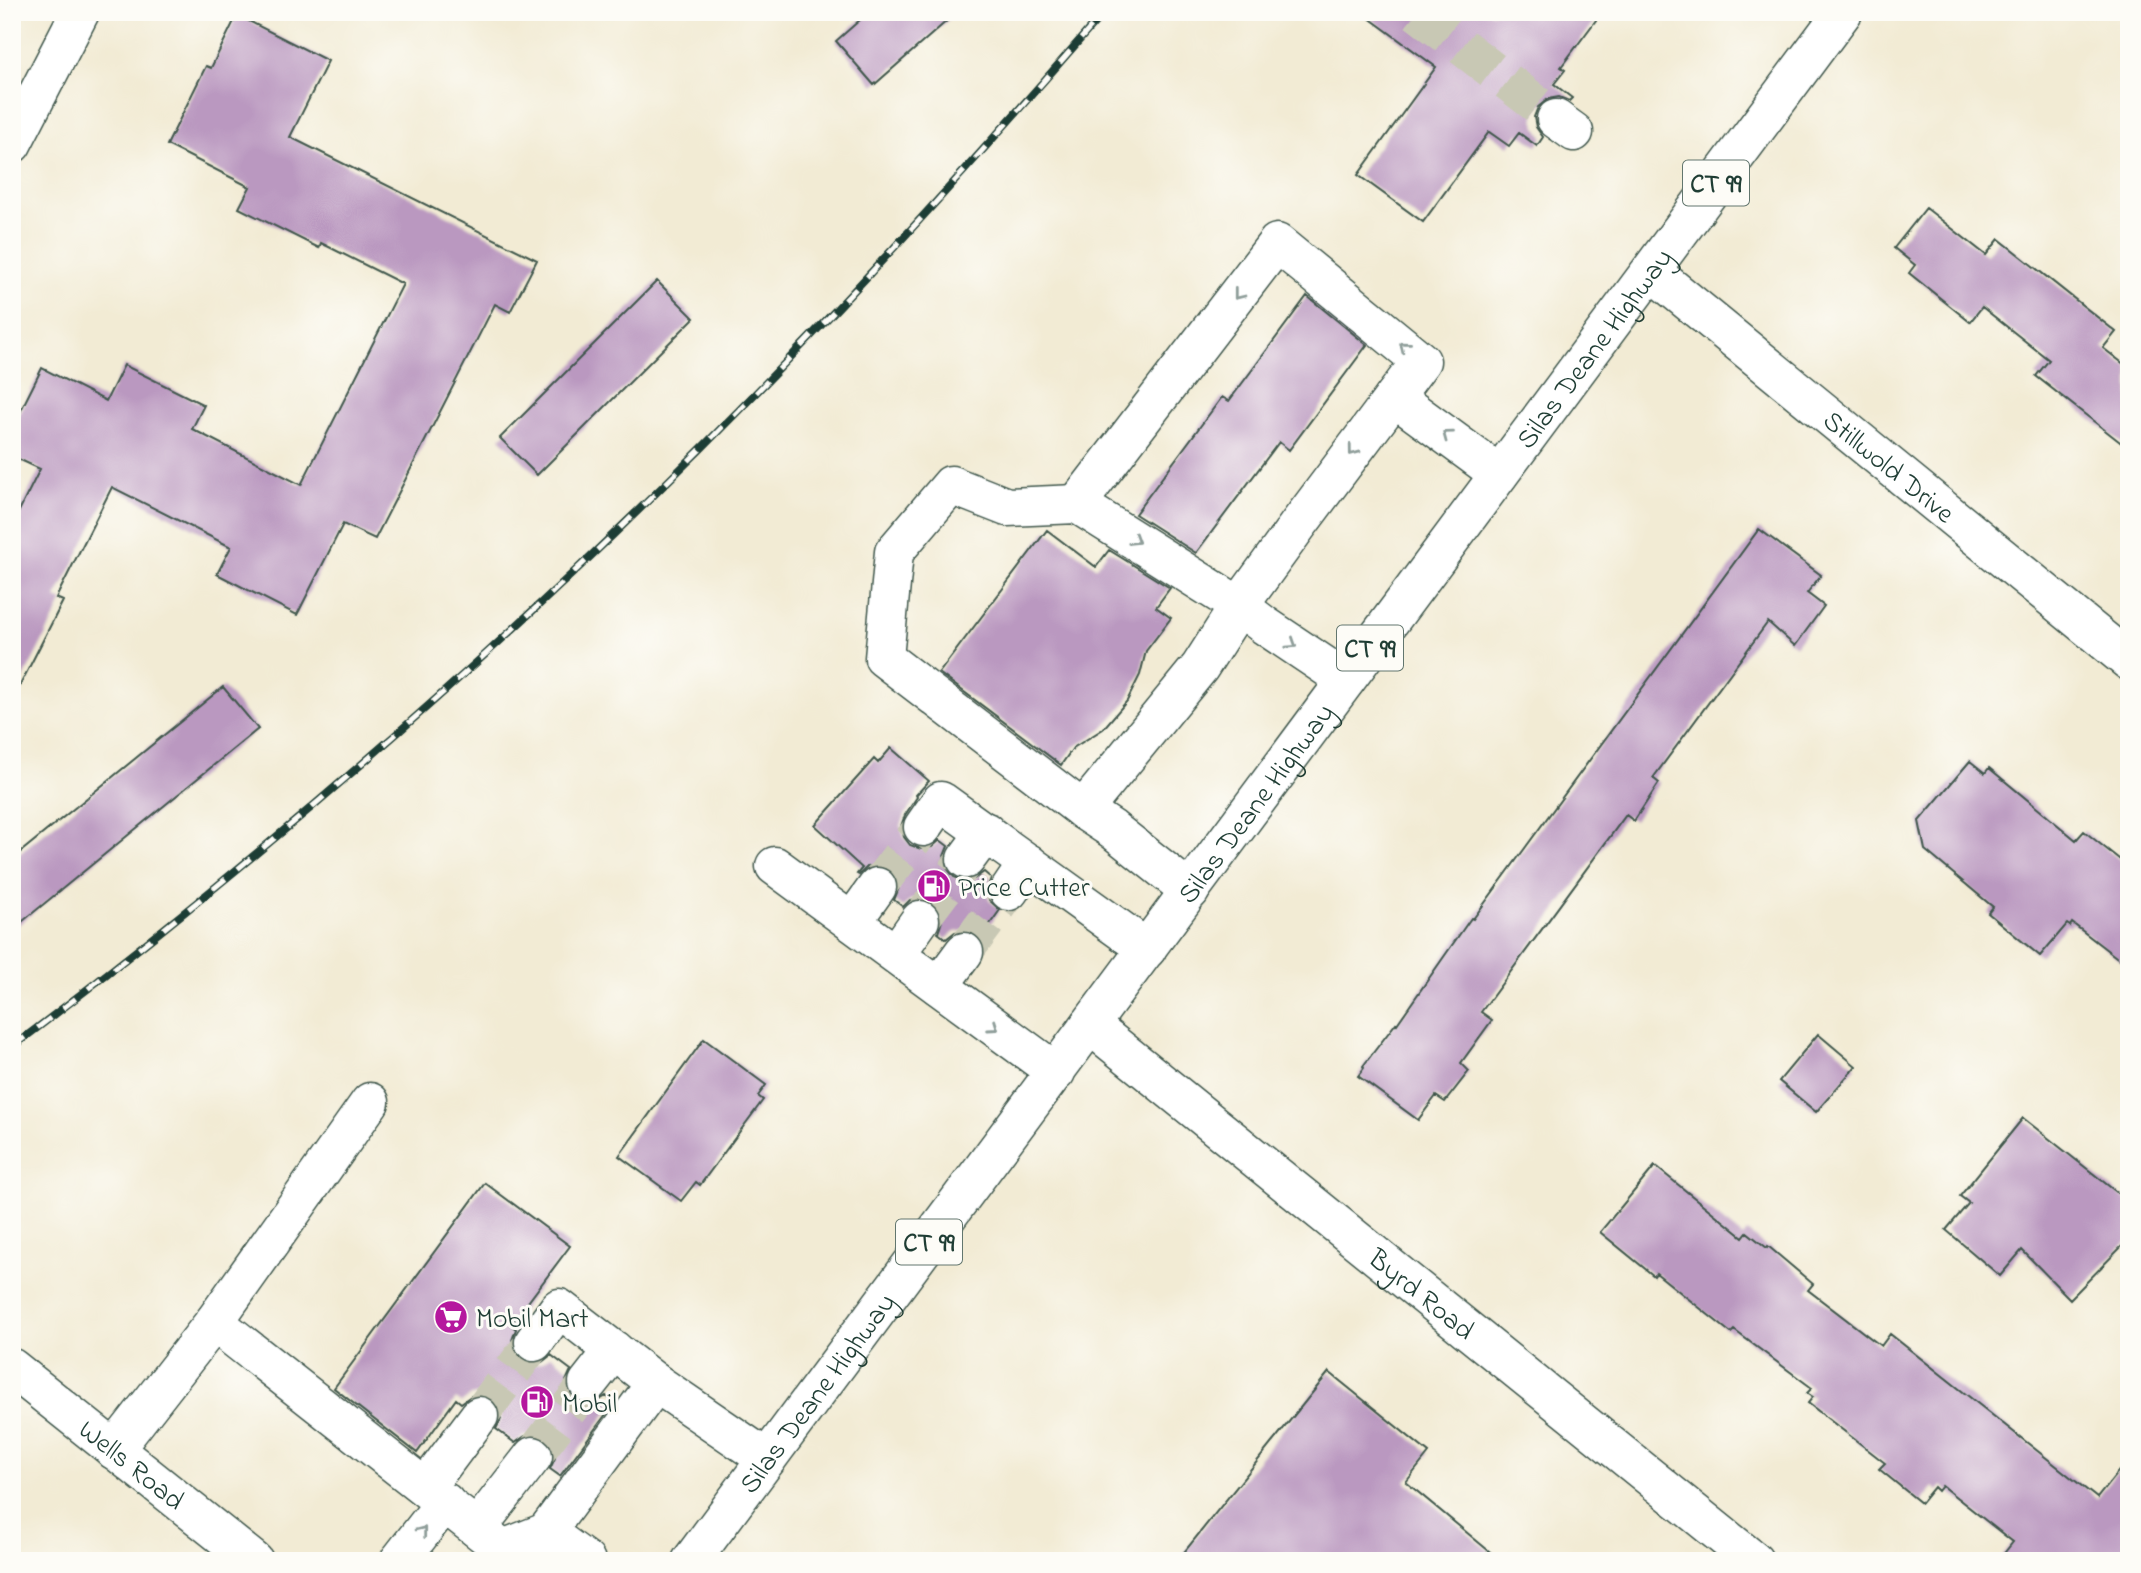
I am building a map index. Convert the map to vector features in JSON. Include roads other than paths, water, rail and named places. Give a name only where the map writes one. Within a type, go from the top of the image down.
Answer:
[{"type":"main road","points":[[12,144],[80,12]]},
{"type":"main road","name":"Silas Deane Highway","points":[[691,1561],[1843,12]]},
{"type":"main road","points":[[1077,504],[1277,243],[1422,361],[1239,606],[1200,667],[1083,810]]},
{"type":"main road","name":"Stillwold Drive","points":[[1651,271],[2129,661]]},
{"type":"main road","points":[[1394,397],[1499,474]]},
{"type":"main road","points":[[1190,891],[1112,828],[1083,810],[884,659],[894,552],[951,485],[1007,507],[1077,504],[1239,606],[1346,680]]},
{"type":"main road","points":[[923,827],[941,801],[976,846],[1018,877],[1147,949]]},
{"type":"main road","points":[[775,866],[1056,1072]]},
{"type":"main road","points":[[852,922],[877,887]]},
{"type":"main road","points":[[895,954],[920,920]]},
{"type":"main road","points":[[939,986],[964,953]]},
{"type":"main road","name":"Byrd Road","points":[[1090,1026],[1754,1561]]},
{"type":"main road","points":[[114,1450],[214,1322],[370,1102]]},
{"type":"main road","points":[[534,1342],[559,1308],[656,1383],[767,1459]]},
{"type":"main road","points":[[214,1322],[503,1549],[546,1532],[656,1383]]},
{"type":"main road","points":[[588,1383],[614,1350]]},
{"type":"main road","name":"Wells Road","points":[[12,1368],[254,1561]]},
{"type":"main road","points":[[400,1561],[479,1416]]},
{"type":"main road","points":[[477,1528],[533,1457]]},
{"type":"main road","points":[[546,1532],[586,1561]]},
{"type":"tunnel","points":[[1417,12],[1556,119]]},
{"type":"tunnel","points":[[877,887],[923,827]]},
{"type":"tunnel","points":[[920,920],[966,859]]},
{"type":"tunnel","points":[[964,952],[1009,891]]},
{"type":"tunnel","points":[[479,1416],[534,1342]]},
{"type":"tunnel","points":[[533,1456],[588,1383]]},
{"type":"railway","points":[[12,1047],[215,888],[314,805],[507,635],[601,547],[693,457],[865,279],[1104,12]]},
{"type":"place","name":"Price Cutter","points":[[934,886]]},
{"type":"place","name":"Mobil Mart","points":[[451,1317]]},
{"type":"place","name":"Mobil","points":[[537,1402]]}]
